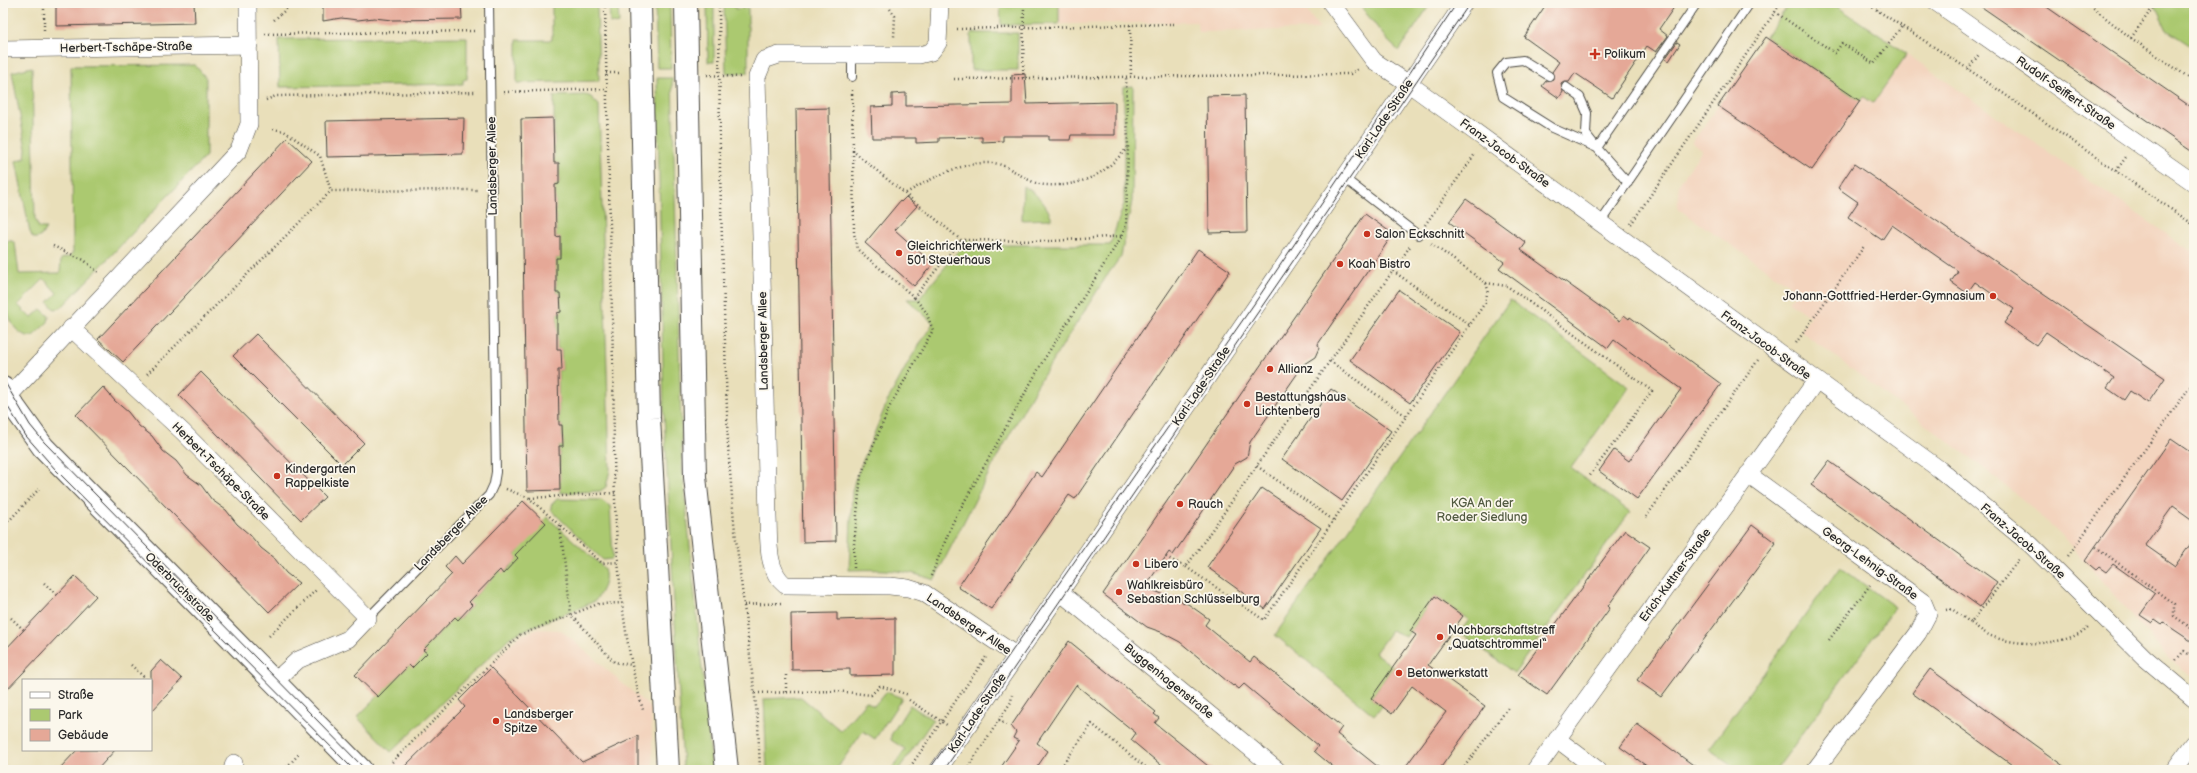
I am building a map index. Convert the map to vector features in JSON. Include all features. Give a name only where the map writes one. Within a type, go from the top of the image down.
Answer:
[{"type":"main road","points":[[640,3],[649,418],[668,770]]},
{"type":"main road","points":[[686,3],[695,477],[727,770]]},
{"type":"main road","name":"Oderbruchstraße","points":[[4,396],[46,451],[360,770]]},
{"type":"street","points":[[4,396],[71,328],[239,150],[249,124],[248,3]]},
{"type":"street","name":"Landsberger Allee","points":[[940,3],[938,43],[931,52],[919,55],[779,55],[764,60],[757,77],[768,517],[772,569],[777,579],[785,585],[890,586],[908,588],[924,593],[1017,656]]},
{"type":"street","name":"Franz-Jacob-Straße","points":[[1331,3],[1374,61],[1409,84],[1939,469],[2030,545],[2101,613],[2145,658],[2194,699]]},
{"type":"street","name":"Karl-Lade-Straße","points":[[938,770],[1464,3]]},
{"type":"street","name":"Rudolf-Seiffert-Straße","points":[[1937,3],[2194,183]]},
{"type":"street","name":"Herbert-Tschäpe-Straße","points":[[3,48],[248,40]]},
{"type":"street","name":"Herbert-Tschäpe-Straße","points":[[71,328],[183,432],[368,618]]},
{"type":"street","name":"Erich-Kuttner-Straße","points":[[1535,770],[1816,381]]},
{"type":"street","name":"Georg-Lehnig-Straße","points":[[1748,474],[1923,602],[1928,614]]},
{"type":"street","name":"Buggenhagenstraße","points":[[1060,592],[1277,770]]},
{"type":"street","points":[[1815,770],[1918,633],[1928,614]]},
{"type":"street","name":"Landsberger Allee","points":[[274,682],[298,660],[348,639],[368,618]]},
{"type":"street","points":[[1557,739],[1598,770]]},
{"type":"street","points":[[2174,770],[2194,742]]},
{"type":"lane","name":"Landsberger Allee","points":[[368,618],[489,495],[494,484],[496,472],[488,3]]},
{"type":"lane","points":[[1597,148],[1697,3]]},
{"type":"lane","points":[[1600,223],[1750,3]]},
{"type":"lane","points":[[852,55],[852,77]]},
{"type":"lane","points":[[1549,76],[1523,60],[1506,62],[1497,73],[1503,97],[1552,128],[1597,148]]},
{"type":"lane","points":[[1566,88],[1580,97],[1587,113],[1586,134],[1628,183]]},
{"type":"lane","points":[[1344,178],[1418,235]]},
{"type":"path","points":[[44,3],[44,36]]},
{"type":"path","points":[[274,20],[293,3]]},
{"type":"path","points":[[605,3],[615,493],[622,604],[632,665],[642,707]]},
{"type":"path","points":[[719,3],[718,76],[722,306],[728,446],[734,522],[755,693],[760,770]]},
{"type":"path","points":[[1023,78],[1024,3]]},
{"type":"path","points":[[1621,238],[1781,3]]},
{"type":"path","points":[[1866,3],[1968,69],[2194,225]]},
{"type":"path","points":[[1877,10],[1881,3]]},
{"type":"path","points":[[2087,3],[2131,38],[2194,81]]},
{"type":"path","points":[[2131,38],[2156,3]]},
{"type":"path","points":[[890,9],[895,16],[894,55]]},
{"type":"path","points":[[1775,12],[1835,54],[1842,43],[1874,64],[1902,26]]},
{"type":"path","points":[[953,30],[1174,24]]},
{"type":"path","points":[[1130,25],[1131,76]]},
{"type":"path","points":[[248,40],[489,31]]},
{"type":"path","points":[[954,79],[1350,74],[1374,61]]},
{"type":"path","points":[[687,73],[718,76],[757,77]]},
{"type":"path","points":[[924,593],[953,522],[1043,361],[1122,236],[1126,225],[1128,147],[1126,76]]},
{"type":"path","points":[[852,77],[854,232],[857,249],[914,297],[926,312],[933,330],[890,406],[861,475],[854,544],[854,586]]},
{"type":"path","points":[[249,107],[276,96],[606,89]]},
{"type":"path","points":[[273,129],[284,131],[320,156],[331,191]]},
{"type":"path","points":[[1186,568],[1485,139]]},
{"type":"path","points":[[906,193],[942,173],[972,164],[986,163],[994,163],[1036,183],[1052,186],[1075,183],[1093,178],[1099,174],[1112,165],[1128,147]]},
{"type":"path","points":[[853,151],[906,193],[961,240],[1053,241],[1122,236]]},
{"type":"path","points":[[141,380],[331,191],[492,190]]},
{"type":"path","points":[[1418,235],[1486,283],[1507,286],[1652,391],[1590,477]]},
{"type":"path","points":[[914,297],[961,240]]},
{"type":"path","points":[[53,246],[84,260],[96,270]]},
{"type":"path","points":[[1785,358],[1865,246]]},
{"type":"path","points":[[1393,271],[1470,326]]},
{"type":"path","points":[[1166,557],[1186,568],[1264,620],[1470,326],[1485,303],[1488,290],[1486,283]]},
{"type":"path","points":[[1646,517],[1768,346]]},
{"type":"path","points":[[1330,361],[1406,416]]},
{"type":"path","points":[[2055,568],[2073,551],[2190,387],[2194,389]]},
{"type":"path","points":[[1257,466],[1333,520]]},
{"type":"path","points":[[3,527],[38,489]]},
{"type":"path","points":[[529,498],[615,493]]},
{"type":"path","points":[[519,494],[529,498],[602,563],[619,562]]},
{"type":"path","points":[[560,526],[572,614],[614,662],[632,665]]},
{"type":"path","points":[[1971,623],[2030,545]]},
{"type":"path","points":[[2096,547],[2174,604],[2174,616],[2194,630]]},
{"type":"path","points":[[1829,640],[1881,571]]},
{"type":"path","points":[[44,583],[57,595]]},
{"type":"path","points":[[269,636],[319,587]]},
{"type":"path","points":[[744,605],[785,603]]},
{"type":"path","points":[[392,762],[520,635],[598,604],[622,604]]},
{"type":"path","points":[[1928,614],[1952,609],[1989,635],[2006,641],[2042,644],[2070,637],[2082,632],[2101,613]]},
{"type":"path","points":[[11,618],[24,630]]},
{"type":"path","points":[[908,770],[984,659],[1000,644]]},
{"type":"path","points":[[131,665],[145,678]]},
{"type":"path","points":[[786,672],[786,692]]},
{"type":"path","points":[[755,693],[837,691],[871,695],[880,686],[909,695]]},
{"type":"path","points":[[909,700],[947,725]]},
{"type":"path","points":[[1462,770],[1508,708]]},
{"type":"path","points":[[995,717],[1006,725]]},
{"type":"path","points":[[1059,770],[1092,724],[1149,770]]},
{"type":"path","points":[[284,770],[300,753]]},
{"type":"shaded area","points":[[1059,3],[1301,3],[1320,29],[1198,32],[1197,22],[1059,24]]},
{"type":"shaded area","name":"Johann-Gottfried-Herder-Gymnasium","points":[[1766,37],[1859,101],[1863,97],[1873,103],[1907,54],[2194,253],[2194,677],[2169,659],[2069,543],[2028,504],[1980,465],[1801,331],[1810,317],[1789,302],[1796,290],[1677,208],[1679,184],[1702,150],[1692,143]]},
{"type":"shaded area","points":[[537,629],[561,630],[651,708],[653,770],[390,770],[389,768],[518,637]]},
{"type":"green space","points":[[552,3],[597,3],[599,81],[517,83],[517,40],[552,40]]},
{"type":"green space","points":[[609,3],[618,3],[619,24],[610,23]]},
{"type":"green space","points":[[655,3],[670,3],[671,68],[657,68]]},
{"type":"green space","points":[[707,3],[714,3],[714,62],[708,62]]},
{"type":"green space","points":[[724,3],[735,3],[735,9],[748,8],[748,73],[726,73]]},
{"type":"green space","points":[[1000,3],[1059,3],[1059,24],[1001,25]]},
{"type":"green space","points":[[1358,3],[1431,3],[1399,51],[1388,41]]},
{"type":"green space","points":[[1790,3],[1832,3],[1907,54],[1873,103],[1864,97],[1860,101],[1766,37]]},
{"type":"green space","points":[[2154,3],[2194,3],[2194,48],[2167,30]]},
{"type":"green space","points":[[971,33],[1018,33],[1018,70],[971,70]]},
{"type":"green space","points":[[467,37],[467,79],[463,80],[463,84],[280,87],[279,39]]},
{"type":"green space","points":[[195,65],[206,78],[206,156],[61,308],[54,309],[48,302],[57,293],[44,279],[18,305],[31,318],[41,309],[49,316],[48,322],[33,336],[26,336],[19,332],[13,325],[8,315],[3,277],[3,241],[12,241],[15,243],[19,274],[60,273],[61,259],[70,256],[73,252],[71,66]]},
{"type":"green space","points":[[32,67],[35,219],[39,228],[46,228],[41,236],[37,238],[33,238],[30,232],[16,161],[25,158],[26,149],[12,72]]},
{"type":"green space","points":[[657,78],[672,78],[682,464],[712,770],[683,770],[664,415]]},
{"type":"green space","points":[[1133,86],[1132,201],[1121,256],[1038,384],[996,459],[934,580],[924,576],[892,570],[849,570],[852,492],[855,480],[888,400],[909,361],[933,323],[907,299],[919,299],[968,239],[975,245],[1110,245],[1124,204],[1124,87]]},
{"type":"green space","points":[[586,95],[591,97],[599,105],[610,470],[606,487],[600,491],[560,493],[559,446],[563,446],[562,425],[559,425],[558,370],[562,370],[561,349],[557,349],[557,313],[561,312],[560,293],[556,293],[556,258],[560,258],[560,237],[556,237],[555,185],[559,184],[559,163],[554,163],[554,96]]},
{"type":"green space","points":[[1023,186],[1033,192],[1041,200],[1052,219],[1022,220]]},
{"type":"green space","name":"KGA An der Roeder Siedlung","points":[[1510,300],[1629,387],[1571,468],[1630,512],[1514,673],[1460,632],[1469,620],[1435,596],[1406,637],[1391,631],[1375,653],[1393,667],[1371,698],[1382,706],[1374,715],[1275,635]]},
{"type":"green space","points":[[557,499],[601,500],[610,506],[612,559],[603,560],[551,510],[551,505]]},
{"type":"green space","points":[[547,517],[604,568],[605,582],[598,597],[595,601],[509,638],[391,752],[357,717],[409,665],[427,653],[423,650],[455,617],[458,620],[472,606],[469,602],[500,570],[504,573],[518,559],[515,555]]},
{"type":"green space","points":[[1840,567],[1895,607],[1776,770],[1739,770],[1709,749]]},
{"type":"green space","points":[[886,692],[902,698],[875,739],[863,731],[836,770],[767,770],[764,699],[801,697],[841,731],[866,701],[874,706]]},
{"type":"green space","points":[[910,705],[933,720],[898,770],[891,770],[905,749],[891,740],[891,735]]},
{"type":"building","points":[[56,3],[194,3],[195,23],[56,26]]},
{"type":"building","points":[[323,3],[461,3],[462,19],[392,20],[374,18],[358,20],[341,18],[323,21]]},
{"type":"building","name":"Polikum","points":[[1547,3],[1677,3],[1659,29],[1668,36],[1656,52],[1647,46],[1612,98],[1575,73],[1569,82],[1564,82],[1561,84],[1563,92],[1559,98],[1542,86],[1546,81],[1553,79],[1552,72],[1559,62],[1524,37]]},
{"type":"building","points":[[1976,3],[2041,3],[2194,109],[2194,153]]},
{"type":"building","points":[[1766,37],[1860,101],[1812,170],[1718,106]]},
{"type":"building","points":[[1677,42],[1680,44],[1669,61],[1665,59]]},
{"type":"building","points":[[1025,74],[1027,104],[1115,102],[1115,135],[1071,135],[1070,140],[1048,140],[1048,136],[1003,136],[1003,141],[982,142],[982,137],[939,138],[939,142],[916,143],[916,138],[872,138],[871,107],[892,106],[892,94],[906,93],[906,106],[1012,104],[1012,75]]},
{"type":"building","points":[[1245,95],[1247,232],[1209,233],[1207,96]]},
{"type":"building","points":[[829,108],[836,541],[803,542],[796,109]]},
{"type":"building","points":[[464,118],[463,154],[327,157],[326,121]]},
{"type":"building","points":[[553,118],[554,163],[559,163],[559,184],[555,185],[556,237],[560,236],[560,258],[556,258],[556,293],[560,293],[561,312],[557,313],[557,349],[561,349],[562,370],[558,370],[559,425],[562,425],[563,446],[559,446],[560,490],[527,491],[521,119]]},
{"type":"building","points":[[287,138],[312,161],[123,362],[98,339]]},
{"type":"building","points":[[1854,164],[2165,378],[2148,403],[2130,391],[2124,400],[2107,388],[2114,378],[2046,332],[2036,345],[2004,323],[2014,309],[1975,282],[1967,293],[1951,282],[1958,271],[1892,225],[1882,240],[1848,217],[1858,202],[1838,188]]},
{"type":"building","name":"Gleichrichterwerk 501 Steuerhaus","points":[[906,197],[917,206],[895,230],[933,264],[914,286],[865,243],[900,201],[901,202]]},
{"type":"building","points":[[1466,199],[1526,243],[1521,250],[1620,321],[1624,315],[1629,319],[1630,317],[1721,384],[1637,499],[1599,471],[1614,450],[1629,461],[1681,389],[1614,340],[1608,348],[1499,268],[1504,262],[1449,222]]},
{"type":"building","points":[[1365,214],[1393,234],[1318,344],[1319,348],[1315,357],[1304,364],[1250,442],[1247,457],[1235,464],[1173,555],[1169,552],[1145,587],[1172,598],[1178,595],[1182,602],[1188,604],[1209,619],[1205,625],[1250,662],[1254,657],[1342,727],[1337,734],[1382,770],[1337,770],[1314,751],[1318,746],[1244,684],[1239,689],[1234,685],[1233,686],[1180,642],[1161,632],[1147,627],[1103,594]]},
{"type":"building","points":[[1198,249],[1230,271],[1075,499],[1069,495],[991,609],[958,587],[1036,472],[1042,477]]},
{"type":"building","points":[[1399,290],[1460,332],[1410,403],[1350,360]]},
{"type":"building","points":[[256,334],[364,443],[342,465],[233,356]]},
{"type":"building","points":[[201,372],[325,497],[301,520],[179,395]]},
{"type":"building","points":[[103,387],[115,401],[128,412],[139,426],[152,436],[163,451],[176,461],[187,475],[201,485],[212,500],[226,510],[237,524],[250,535],[261,548],[275,559],[286,573],[299,583],[269,612],[76,415]]},
{"type":"building","points":[[1331,389],[1391,431],[1342,501],[1282,459]]},
{"type":"building","points":[[2171,439],[2190,452],[2189,454],[2194,458],[2194,521],[2173,506],[2145,545],[2175,566],[2194,539],[2194,643],[2164,623],[2162,625],[2155,620],[2152,623],[2140,615],[2155,594],[2113,564],[2106,572],[2099,567],[2096,570],[2085,561]]},
{"type":"building","points":[[1829,461],[1997,582],[1980,607],[1811,485]]},
{"type":"building","points":[[1262,488],[1321,528],[1265,609],[1207,567]]},
{"type":"building","points":[[523,501],[546,523],[515,555],[518,558],[503,574],[500,570],[469,602],[472,605],[458,620],[455,617],[423,650],[427,653],[412,668],[409,665],[378,697],[355,675],[452,574],[445,567],[455,556],[462,564]]},
{"type":"building","points":[[1752,525],[1776,543],[1661,697],[1637,680]]},
{"type":"building","points":[[1625,530],[1650,547],[1608,606],[1610,608],[1547,695],[1518,675]]},
{"type":"building","points":[[75,576],[96,596],[3,694],[3,652]]},
{"type":"building","points":[[1435,596],[1463,616],[1428,665],[1485,706],[1439,770],[1403,770],[1446,712],[1412,686],[1392,714],[1371,698],[1416,635],[1410,631]]},
{"type":"building","points":[[837,613],[837,620],[895,618],[895,675],[850,676],[850,669],[792,670],[791,614]]},
{"type":"building","points":[[1069,641],[1156,712],[1154,714],[1159,718],[1155,723],[1213,770],[1167,770],[1131,740],[1136,733],[1076,685],[1037,743],[1048,751],[1035,770],[999,770],[1019,741],[1013,738],[1016,732],[1011,726]]},
{"type":"building","points":[[161,660],[182,679],[152,711],[152,679],[151,671]]},
{"type":"building","name":"Landsberger Spitze","points":[[491,668],[582,762],[638,736],[638,770],[401,770],[465,707],[459,700]]},
{"type":"building","points":[[1930,669],[2069,770],[2019,770],[1912,693]]},
{"type":"building","points":[[1637,724],[1700,770],[1652,770],[1620,747]]},
{"type":"building","points":[[76,751],[114,751],[97,770],[58,770]]},
{"type":"tram line","points":[[929,770],[1254,304],[1457,3]]},
{"type":"tram line","points":[[944,770],[1470,3]]},
{"type":"tram line","points":[[3,379],[30,425],[44,442],[366,770]]},
{"type":"tram line","points":[[3,399],[26,436],[55,469],[354,770]]},
{"type":"place","name":"Polikum","points":[[1595,54]]},
{"type":"place","name":"Salon Eckschnitt","points":[[1367,234]]},
{"type":"place","name":"Gleichrichterwerk 501 Steuerhaus","points":[[899,253]]},
{"type":"place","name":"Koah Bistro","points":[[1340,264]]},
{"type":"place","name":"Johann-Gottfried-Herder-Gymnasium","points":[[1993,296]]},
{"type":"place","name":"Allianz","points":[[1270,369]]},
{"type":"place","name":"Bestattungshaus Lichtenberg","points":[[1247,404]]},
{"type":"place","name":"Kindergarten Rappelkiste","points":[[277,476]]},
{"type":"place","name":"Rauch","points":[[1180,504]]},
{"type":"place","name":"Libero","points":[[1136,564]]},
{"type":"place","name":"Wahlkreisbüro Sebastian Schlüsselburg","points":[[1119,592]]},
{"type":"place","name":"Nachbarschaftstreff „Quatschtrommel“","points":[[1440,637]]},
{"type":"place","name":"Betonwerkstatt","points":[[1399,673]]},
{"type":"place","name":"Landsberger Spitze","points":[[496,721]]}]
